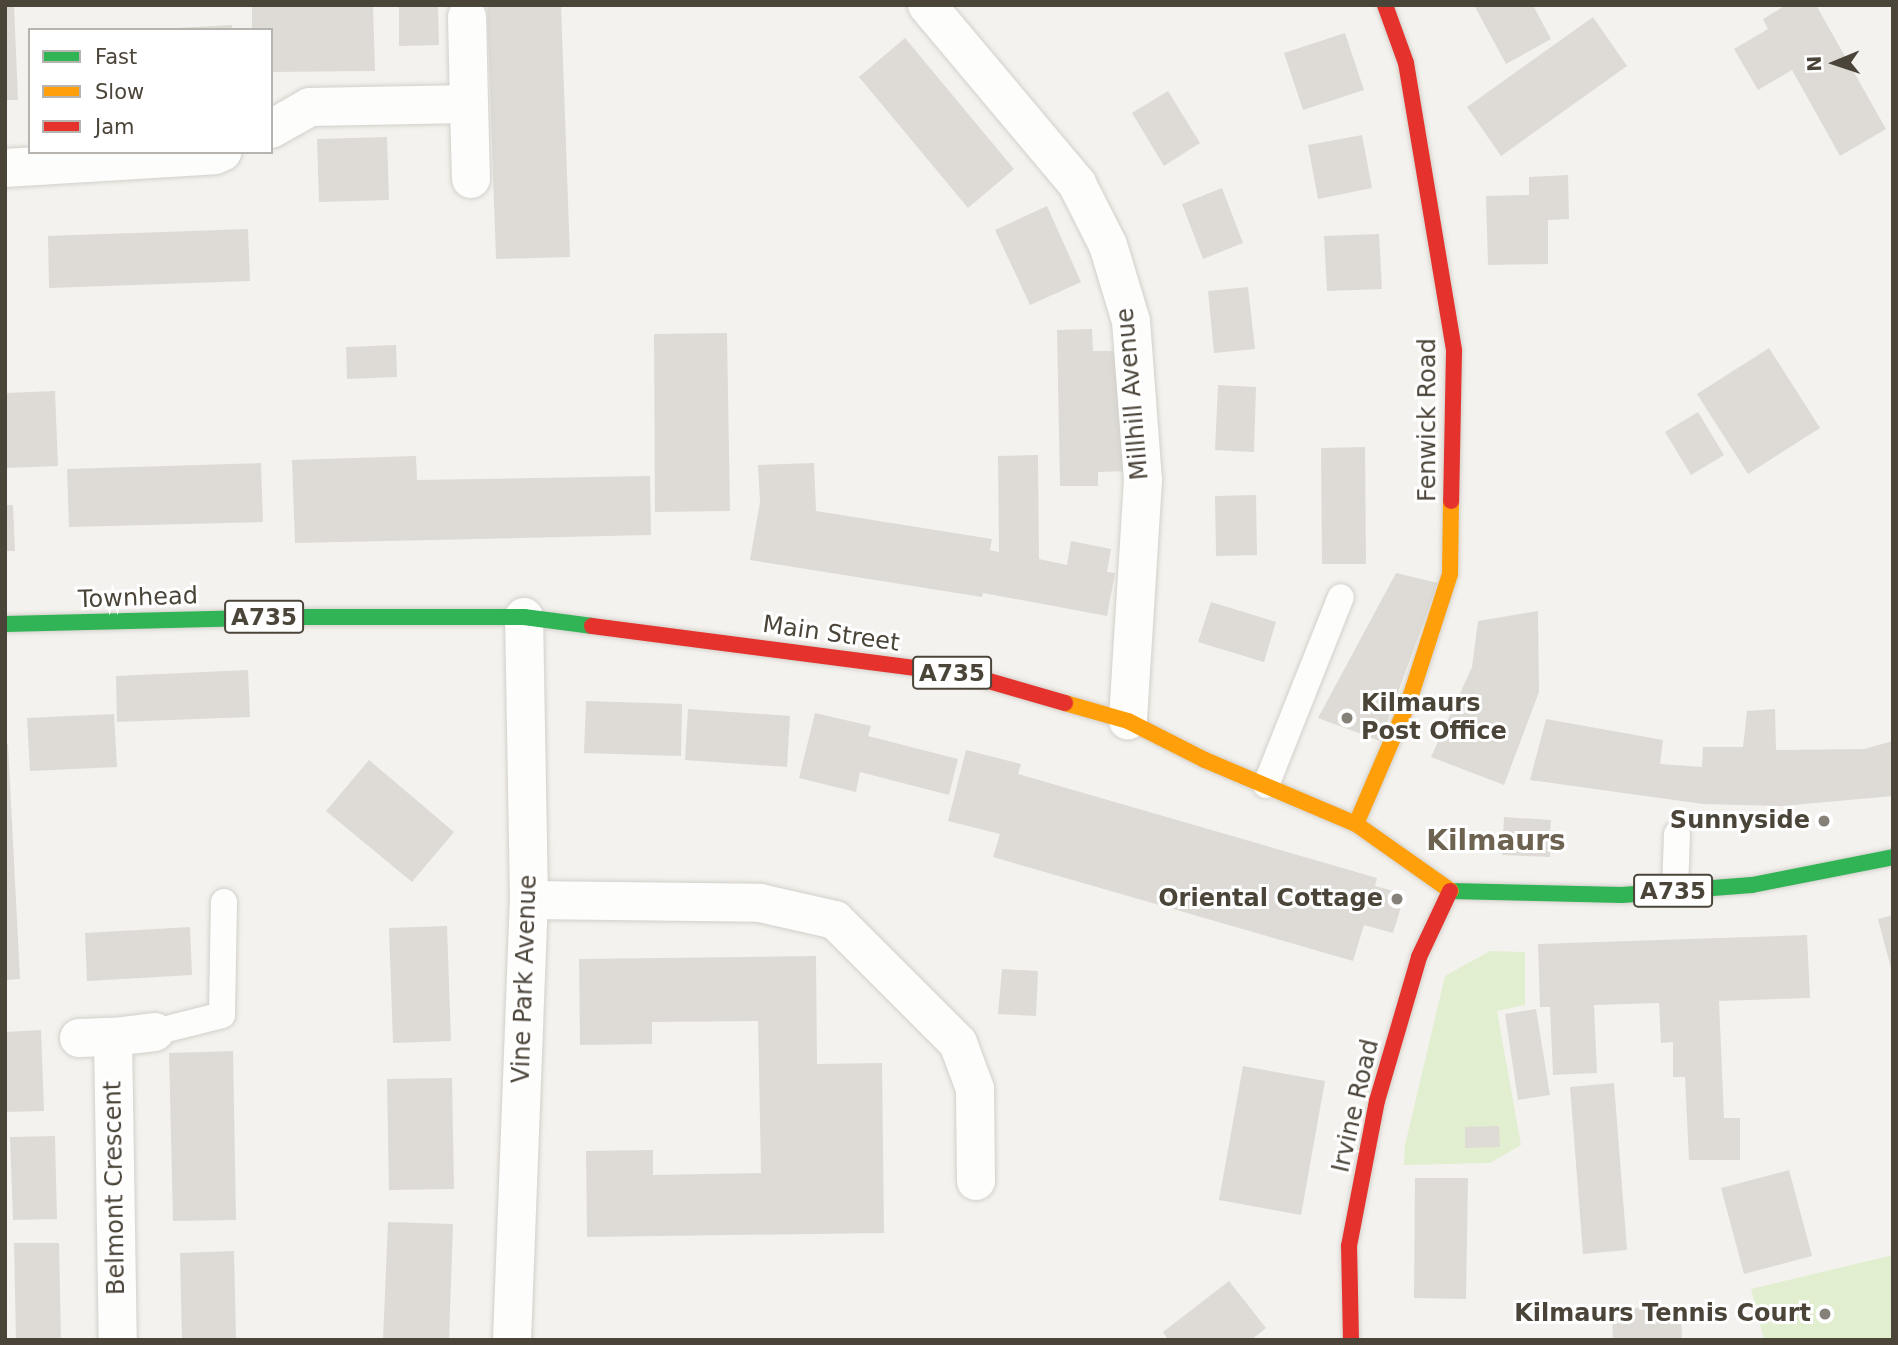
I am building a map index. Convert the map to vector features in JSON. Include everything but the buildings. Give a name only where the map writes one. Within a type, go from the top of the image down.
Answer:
[{"type":"main road","name":"Fenwick Road","points":[[1356,824],[1409,701],[1450,573],[1454,351],[1406,63],[1385,5]]},
{"type":"main road","name":"Townhead","points":[[5,624],[283,617],[524,617]]},
{"type":"main road","name":"Main Street","points":[[524,617],[968,675],[1128,721],[1356,824]]},
{"type":"main road","name":"A735","points":[[1356,824],[1450,891],[1622,895],[1675,891],[1752,885],[1893,857]]},
{"type":"main road","name":"Irvine Road","points":[[1351,1340],[1349,1246],[1377,1101],[1419,957],[1450,891]]},
{"type":"street","name":"Millhill Avenue","points":[[927,5],[1077,184],[1108,245],[1131,321],[1143,480],[1128,721]]},
{"type":"street","points":[[467,17],[471,179]]},
{"type":"street","points":[[273,128],[310,107],[469,104]]},
{"type":"street","points":[[5,168],[195,154]]},
{"type":"street","name":"Vine Park Avenue","points":[[512,1340],[528,900],[524,617]]},
{"type":"street","points":[[528,900],[760,903],[835,920],[958,1043],[975,1089],[976,1181]]},
{"type":"street","name":"Belmont Crescent","points":[[118,1340],[96,1037],[155,1032]]},
{"type":"lane","points":[[1266,785],[1341,597]]},
{"type":"lane","points":[[1675,891],[1677,834]]},
{"type":"lane","points":[[155,1032],[222,1016],[224,902]]},
{"type":"green space","points":[[1490,951],[1525,952],[1525,1005],[1497,1011],[1521,1145],[1490,1163],[1404,1165],[1405,1145],[1445,976]]},
{"type":"green space","name":"Kilmaurs Tennis Court","points":[[1893,1255],[1893,1340],[1764,1340],[1751,1289]]},
{"type":"traffic: fast","points":[[5,624],[283,617],[524,617],[592,626]]},
{"type":"traffic: fast","points":[[1451,891],[1622,895],[1752,885],[1893,857]]},
{"type":"traffic: slow","points":[[1356,824],[1409,701],[1450,574],[1451,501]]},
{"type":"traffic: slow","points":[[1065,703],[1128,721],[1205,760],[1356,824],[1451,891]]},
{"type":"traffic: jam","points":[[1385,5],[1406,63],[1454,351],[1451,501]]},
{"type":"traffic: jam","points":[[592,626],[968,675],[1065,703]]},
{"type":"traffic: jam","points":[[1351,1340],[1349,1246],[1377,1101],[1419,957],[1450,891]]},
{"type":"place","name":"Kilmaurs Post Office","points":[[1347,718]]},
{"type":"place","name":"Sunnyside","points":[[1824,821]]},
{"type":"place","name":"Oriental Cottage","points":[[1397,899]]},
{"type":"place","name":"Kilmaurs Tennis Court","points":[[1825,1314]]},
{"type":"district","name":"Kilmaurs","points":[[1496,841]]}]
